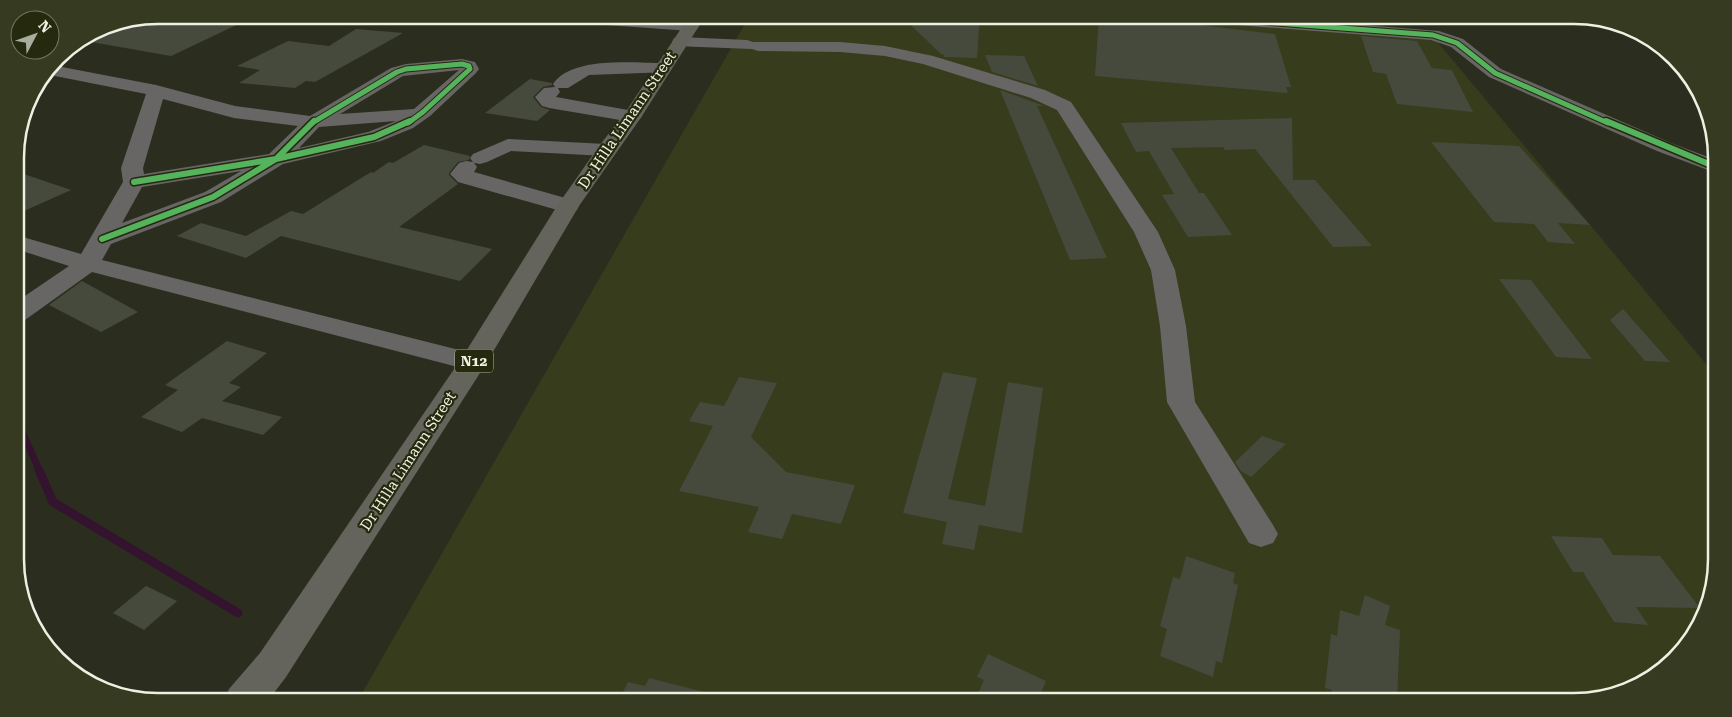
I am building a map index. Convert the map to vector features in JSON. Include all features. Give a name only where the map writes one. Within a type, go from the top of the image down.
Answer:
[{"type":"highway","name":"Dr Hilla Limann Street","points":[[250,693],[273,665],[473,362],[568,206],[632,116],[690,28]]},
{"type":"street","points":[[644,24],[690,28],[752,45],[840,47],[885,51],[927,60],[1038,94],[1064,106],[1150,240],[1163,270],[1173,326],[1181,402],[1261,534]]},
{"type":"street","points":[[1291,24],[1433,35],[1444,38],[1457,43],[1495,73],[1664,147],[1708,164]]},
{"type":"street","points":[[102,239],[213,197],[276,159],[313,122],[397,72],[424,67],[462,64],[469,66],[470,69],[423,112],[406,124],[374,137],[276,159],[134,182]]},
{"type":"street","points":[[632,116],[549,102],[544,97],[573,76],[586,70],[663,68]]},
{"type":"street","points":[[56,71],[156,91],[234,112],[313,122],[423,112]]},
{"type":"street","points":[[24,308],[88,264],[134,182],[132,168],[156,91]]},
{"type":"street","points":[[568,206],[461,174],[473,163],[508,145],[606,150]]},
{"type":"street","points":[[24,244],[88,264],[473,362]]},
{"type":"shaded area","points":[[745,24],[1247,24],[1436,40],[1708,366],[1708,568],[1701,602],[1681,641],[1656,666],[1626,683],[1600,691],[1583,693],[362,693]]},
{"type":"building","points":[[239,24],[171,56],[91,42],[123,28],[140,25]]},
{"type":"building","points":[[909,24],[979,24],[977,58],[944,57]]},
{"type":"building","points":[[1098,24],[1192,24],[1275,34],[1291,87],[1286,87],[1288,93],[1095,76]]},
{"type":"building","points":[[356,29],[403,33],[315,82],[306,81],[295,88],[239,83],[260,70],[237,66],[288,41],[329,46]]},
{"type":"building","points":[[1361,36],[1417,41],[1432,68],[1452,70],[1473,112],[1397,104],[1386,74],[1373,72]]},
{"type":"building","points":[[985,55],[1024,56],[1038,86],[992,72]]},
{"type":"building","points":[[530,79],[552,83],[552,85],[543,87],[533,97],[541,107],[550,110],[537,121],[485,113]]},
{"type":"building","points":[[1000,90],[1044,106],[1037,106],[1107,258],[1070,260]]},
{"type":"building","points":[[1292,118],[1293,180],[1315,180],[1372,246],[1333,247],[1255,149],[1225,150],[1223,147],[1171,148],[1199,193],[1204,193],[1232,235],[1188,237],[1162,195],[1174,194],[1149,151],[1136,152],[1121,123]]},
{"type":"building","points":[[1431,142],[1519,146],[1590,225],[1558,223],[1575,244],[1548,242],[1534,224],[1494,222]]},
{"type":"building","points":[[424,145],[470,156],[469,160],[458,162],[449,173],[458,184],[399,227],[492,249],[460,281],[281,236],[246,258],[177,236],[201,223],[246,236],[291,211],[303,214],[371,172],[373,173],[389,162],[393,163]]},
{"type":"building","points":[[24,174],[71,190],[24,211]]},
{"type":"building","points":[[1499,279],[1531,280],[1592,359],[1556,357]]},
{"type":"building","points":[[82,281],[138,312],[101,332],[49,305]]},
{"type":"building","points":[[1623,309],[1670,362],[1645,361],[1610,320]]},
{"type":"building","points":[[227,341],[267,353],[229,383],[241,387],[222,401],[282,417],[263,435],[202,418],[182,432],[141,417],[178,390],[165,385]]},
{"type":"building","points":[[943,372],[977,378],[948,499],[985,506],[1008,382],[1043,388],[1022,533],[979,525],[974,550],[942,544],[947,522],[903,513]]},
{"type":"building","points":[[739,377],[777,383],[751,437],[786,472],[855,485],[841,524],[792,514],[782,539],[748,532],[759,507],[679,491],[713,426],[689,421],[700,402],[724,406]]},
{"type":"building","points":[[1262,436],[1286,444],[1251,477],[1241,471],[1235,462]]},
{"type":"building","points":[[1551,536],[1602,538],[1613,555],[1660,556],[1699,607],[1636,607],[1648,625],[1614,622],[1583,572],[1573,572]]},
{"type":"building","points":[[1186,556],[1235,573],[1233,583],[1238,585],[1222,663],[1216,661],[1213,677],[1160,656],[1167,629],[1160,626],[1173,577],[1180,579]]},
{"type":"building","points":[[146,586],[177,601],[144,630],[113,613]]},
{"type":"building","points":[[1365,595],[1390,606],[1385,625],[1400,630],[1397,693],[1332,693],[1332,690],[1325,688],[1331,634],[1337,636],[1340,610],[1359,616]]},
{"type":"building","points":[[988,654],[1046,681],[1041,693],[978,693],[984,680],[977,677]]},
{"type":"building","points":[[649,678],[708,693],[622,693],[628,682],[645,686]]},
{"type":"waterway","points":[[24,436],[40,472]]},
{"type":"waterway","points":[[39,470],[53,502],[238,613]]},
{"type":"cycle path","points":[[1291,24],[1433,35],[1457,43],[1495,73],[1664,147],[1708,164]]},
{"type":"cycle path","points":[[102,239],[213,197],[276,159],[313,122],[397,72],[406,69],[462,64],[469,66],[470,69],[423,112],[406,124],[374,137],[276,159],[134,182]]}]
